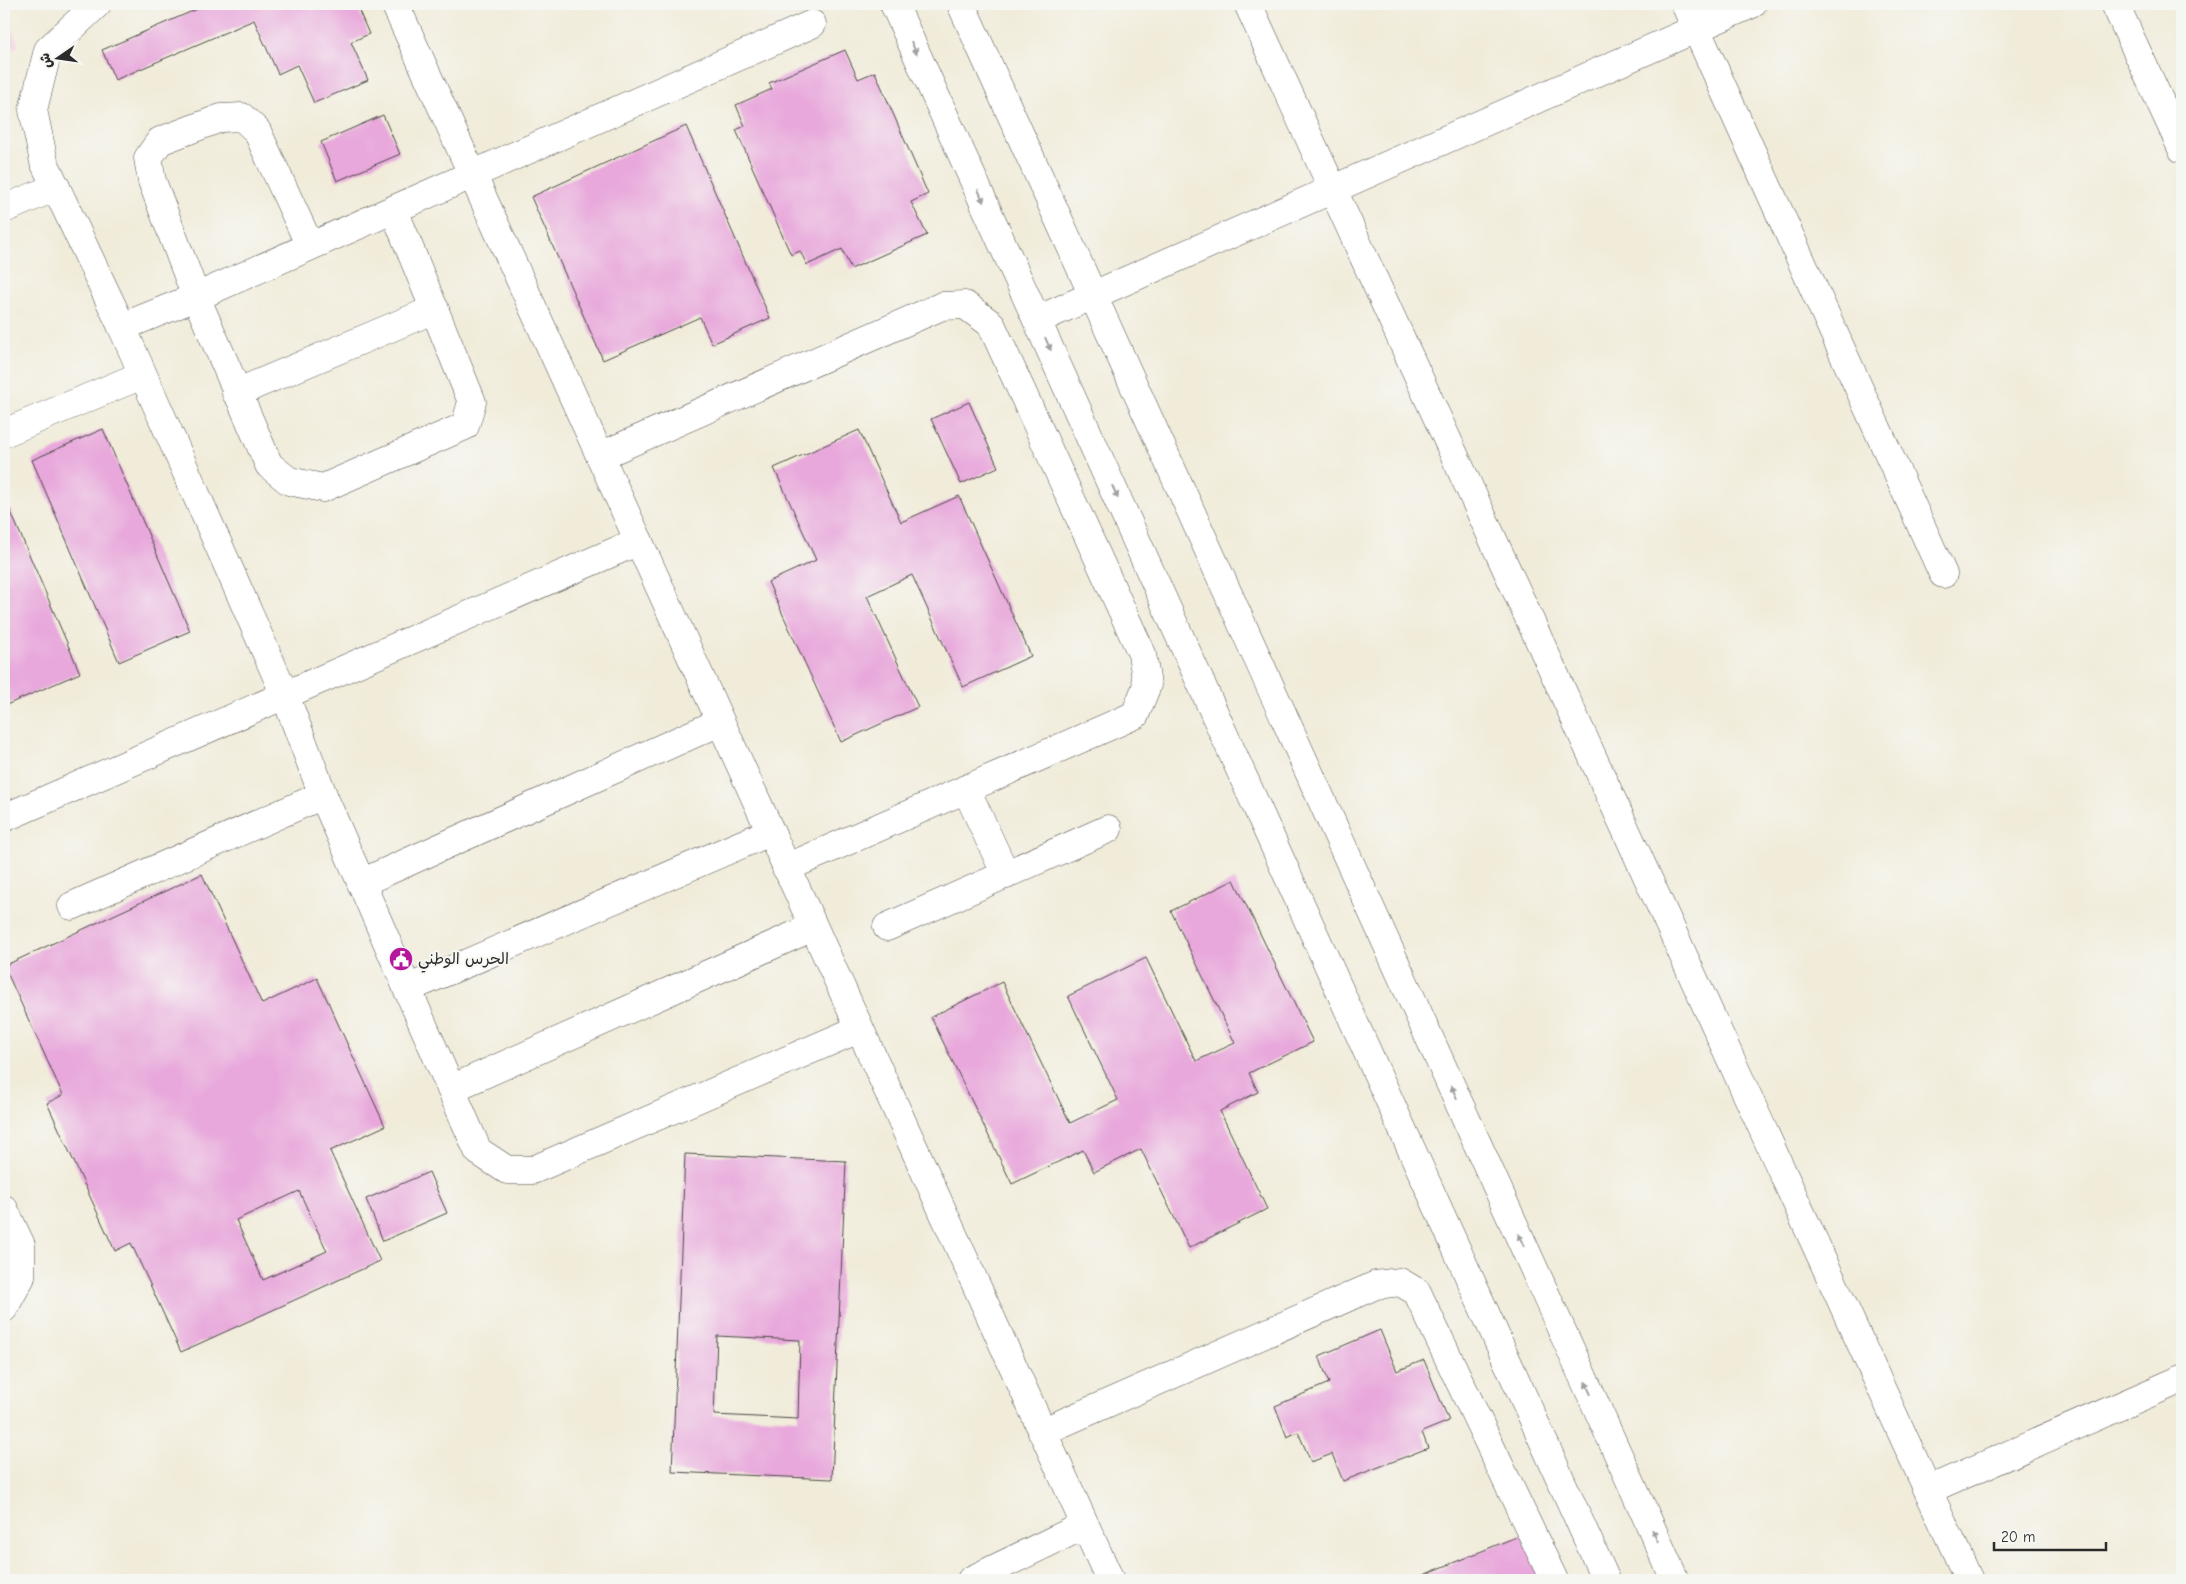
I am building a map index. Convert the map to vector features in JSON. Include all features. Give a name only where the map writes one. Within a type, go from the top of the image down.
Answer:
[{"type":"street","points":[[97,4],[48,50],[34,110],[44,162],[122,327],[285,695],[323,795],[478,1151],[507,1170],[533,1170],[859,1029]]},
{"type":"street","points":[[395,4],[1110,1580]]},
{"type":"street","points":[[894,4],[1606,1580]]},
{"type":"street","points":[[961,4],[1675,1580]]},
{"type":"street","points":[[1248,4],[1969,1580]]},
{"type":"street","points":[[1685,4],[1943,574]]},
{"type":"street","points":[[1037,320],[1752,4]]},
{"type":"street","points":[[2115,4],[2182,149]]},
{"type":"street","points":[[122,327],[196,297],[472,176],[812,24]]},
{"type":"street","points":[[310,246],[258,131],[242,117],[221,118],[160,141],[148,158],[152,181],[196,297],[236,393],[269,465],[288,481],[323,488],[465,426],[472,402],[394,210]]},
{"type":"street","points":[[4,209],[56,188]]},
{"type":"street","points":[[600,456],[942,306],[965,305],[991,324],[1142,654],[1147,685],[1135,715],[786,868]]},
{"type":"street","points":[[236,393],[435,309]]},
{"type":"street","points":[[4,433],[142,375]]},
{"type":"street","points":[[4,818],[638,541]]},
{"type":"street","points":[[361,883],[720,722]]},
{"type":"street","points":[[966,789],[1006,875]]},
{"type":"street","points":[[72,906],[323,795]]},
{"type":"street","points":[[887,928],[1108,829]]},
{"type":"street","points":[[407,989],[770,832]]},
{"type":"street","points":[[450,1089],[813,927]]},
{"type":"street","points":[[4,1210],[21,1245],[21,1278],[4,1308]]},
{"type":"street","points":[[1042,1432],[1376,1285],[1400,1282],[1418,1292],[1554,1580]]},
{"type":"street","points":[[1928,1490],[2182,1379]]},
{"type":"street","points":[[971,1580],[1085,1525]]},
{"type":"shaded area","points":[[4,11],[19,46],[4,53]]},
{"type":"building","points":[[209,4],[356,4],[369,34],[351,42],[368,80],[314,103],[297,65],[278,74],[254,20],[115,80],[102,50]]},
{"type":"building","points":[[845,50],[858,79],[875,72],[928,194],[911,202],[927,235],[851,269],[842,249],[807,265],[800,251],[791,255],[736,130],[745,126],[736,105],[772,89],[769,83]]},
{"type":"building","points":[[383,115],[400,154],[337,181],[321,142]]},
{"type":"building","points":[[686,126],[770,318],[712,344],[700,317],[603,360],[531,197]]},
{"type":"building","points":[[969,402],[998,467],[961,484],[931,419]]},
{"type":"building","points":[[103,429],[190,631],[119,662],[32,460]]},
{"type":"building","points":[[859,430],[901,522],[959,496],[1031,656],[963,687],[912,575],[867,596],[918,707],[841,742],[768,582],[816,560],[774,468]]},
{"type":"building","points":[[4,496],[80,673],[4,706]]},
{"type":"building","points":[[202,874],[262,1004],[317,978],[385,1126],[330,1151],[380,1261],[181,1352],[131,1243],[115,1251],[47,1103],[63,1095],[4,966]],"holes":[[[299,1191],[327,1251],[263,1280],[236,1220]]]},
{"type":"building","points":[[1234,880],[1313,1042],[1249,1073],[1258,1092],[1220,1111],[1267,1209],[1189,1248],[1141,1149],[1094,1172],[1083,1150],[1012,1184],[931,1017],[1002,982],[1070,1123],[1118,1100],[1068,996],[1146,958],[1196,1061],[1235,1043],[1171,911]]},
{"type":"building","points":[[685,1154],[846,1161],[832,1479],[672,1472]],"holes":[[[717,1336],[800,1340],[798,1419],[714,1415]]]},
{"type":"building","points":[[429,1172],[447,1213],[383,1241],[366,1199]]},
{"type":"building","points":[[1380,1330],[1397,1371],[1424,1360],[1449,1421],[1422,1432],[1428,1448],[1343,1481],[1332,1454],[1311,1462],[1298,1432],[1287,1437],[1275,1406],[1329,1383],[1319,1356]]},
{"type":"building","points":[[1526,1533],[1545,1580],[1411,1580]]},
{"type":"place","name":"الحرس الوطني","points":[[401,959]]}]
